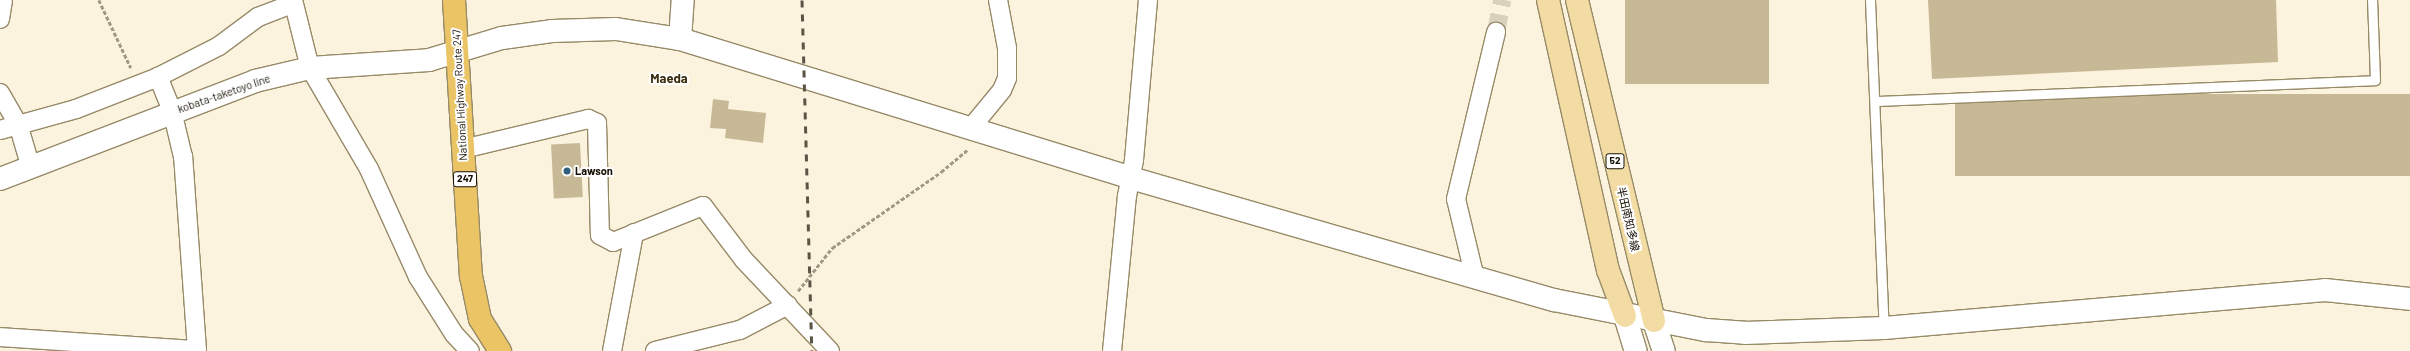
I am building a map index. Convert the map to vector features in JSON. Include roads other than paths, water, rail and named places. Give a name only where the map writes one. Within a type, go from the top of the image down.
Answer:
[{"type":"highway","name":"National Highway Route 247","points":[[454,0],[459,54],[471,276],[480,319],[500,351]]},
{"type":"main road","points":[[1548,0],[1608,270],[1625,316]]},
{"type":"main road","name":"半田南知多線","points":[[1577,0],[1654,321]]},
{"type":"street","points":[[0,19],[3,0]]},
{"type":"street","points":[[680,39],[683,0]]},
{"type":"street","points":[[969,139],[1002,90],[1007,78],[1007,48],[998,0]]},
{"type":"street","points":[[1112,351],[1131,178],[1148,0]]},
{"type":"street","points":[[0,130],[76,109],[158,77],[219,46],[258,17],[292,2],[310,68],[369,169],[418,277],[454,334],[470,351]]},
{"type":"street","name":"kobata-taketoyo line","points":[[0,179],[255,81],[310,68],[429,60],[459,54],[502,38],[552,31],[616,29],[680,39],[969,139],[1131,178],[1475,278],[1625,316],[1654,321],[1745,334],[1884,328],[2325,290],[2410,299]]},
{"type":"street","points":[[1475,278],[1456,199],[1496,32]]},
{"type":"street","points":[[0,337],[197,350],[183,157],[172,112],[158,77]]},
{"type":"street","points":[[0,93],[18,124],[31,168]]},
{"type":"street","points":[[463,149],[588,119],[597,123],[600,235],[613,242],[703,206],[744,260],[830,351]]},
{"type":"street","points":[[612,351],[634,233]]},
{"type":"street","points":[[655,351],[740,330],[788,305]]},
{"type":"street","points":[[1625,316],[1636,351]]},
{"type":"street","points":[[1654,321],[1664,351]]},
{"type":"lane","points":[[1870,0],[1876,101],[1884,328]]},
{"type":"lane","points":[[1876,101],[2375,80],[2372,0]]},
{"type":"tunnel","points":[[1496,32],[1502,0]]},
{"type":"railway","points":[[802,0],[812,351]]},
{"type":"place","name":"Lawson","points":[[567,171]]},
{"type":"district","name":"Maeda","points":[[669,78]]}]
